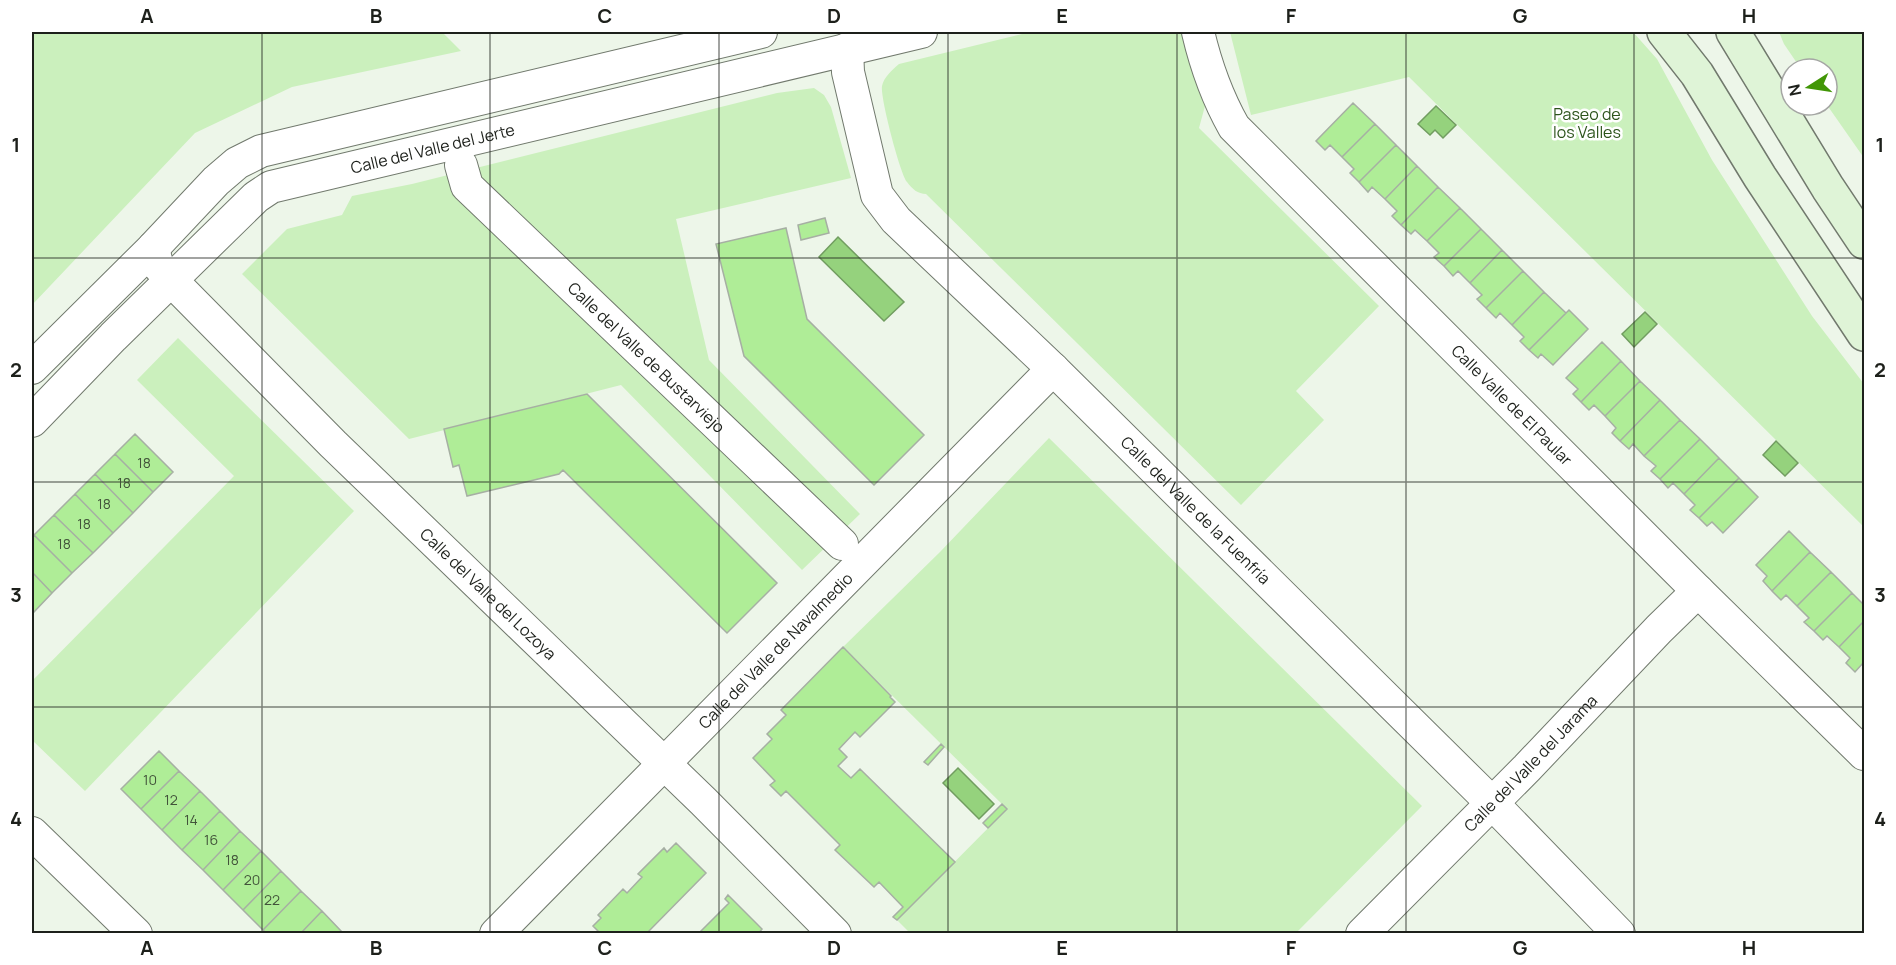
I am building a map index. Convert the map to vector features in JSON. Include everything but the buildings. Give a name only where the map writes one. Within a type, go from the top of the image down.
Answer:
[{"type":"main road","points":[[1665,32],[1697,74],[1760,177],[1864,334]]},
{"type":"main road","points":[[1733,32],[1828,188],[1864,242]]},
{"type":"street","points":[[32,368],[153,248],[216,181],[237,163],[261,151],[761,32]]},
{"type":"street","name":"Calle del Valle del Jerte","points":[[32,421],[171,280],[256,197],[271,187],[921,32]]},
{"type":"street","name":"Calle Valle de El Paular","points":[[1198,32],[1205,60],[1221,104],[1234,128],[1864,754]]},
{"type":"street","name":"Calle del Valle de la Fuenfría","points":[[847,50],[848,72],[877,195],[896,220],[1053,369],[1492,803],[1618,933]]},
{"type":"street","name":"Calle del Valle de Bustarviejo","points":[[461,165],[467,186],[842,544]]},
{"type":"street","name":"Calle del Valle del Lozoya","points":[[153,248],[157,264],[171,280],[333,444],[835,933]]},
{"type":"street","name":"Calle del Valle de Navalmedio","points":[[496,933],[1053,369]]},
{"type":"street","name":"Calle del Valle del Jarama","points":[[1362,933],[1698,591]]},
{"type":"street","points":[[32,833],[136,933]]},
{"type":"green space","points":[[32,32],[442,32],[461,51],[292,87],[195,133],[32,305]]},
{"type":"green space","points":[[1030,32],[1185,32],[1205,106],[1199,128],[1379,306],[1296,391],[1324,420],[1241,505],[926,194],[911,187],[904,176],[891,135],[882,93],[883,83],[889,74],[899,64]]},
{"type":"green space","name":"Paseo de los Valles","points":[[1230,32],[1633,32],[1657,59],[1712,160],[1812,316],[1864,384],[1864,527],[1409,77],[1251,115]]},
{"type":"green space","points":[[1779,32],[1864,32],[1864,158],[1835,117],[1839,117],[1839,57],[1793,57]]},
{"type":"green space","points":[[814,88],[824,95],[831,107],[851,178],[676,219],[709,360],[860,514],[802,570],[621,385],[409,439],[242,274],[287,229],[342,215],[352,196],[412,184],[777,93]]},
{"type":"green space","points":[[178,338],[354,511],[85,791],[32,740],[32,681],[234,476],[137,380]]},
{"type":"green space","points":[[1049,438],[1422,806],[1296,933],[910,933],[897,920],[1007,809],[843,647],[940,552]]},
{"type":"shaded area","points":[[1436,106],[1456,125],[1443,138],[1435,130],[1430,135],[1418,124]]},
{"type":"shaded area","points":[[838,237],[904,302],[884,321],[819,257]]},
{"type":"shaded area","points":[[1645,312],[1657,324],[1634,347],[1622,334]]},
{"type":"shaded area","points":[[1776,441],[1798,463],[1785,476],[1763,455]]},
{"type":"shaded area","points":[[958,768],[994,804],[979,819],[943,783]]}]
